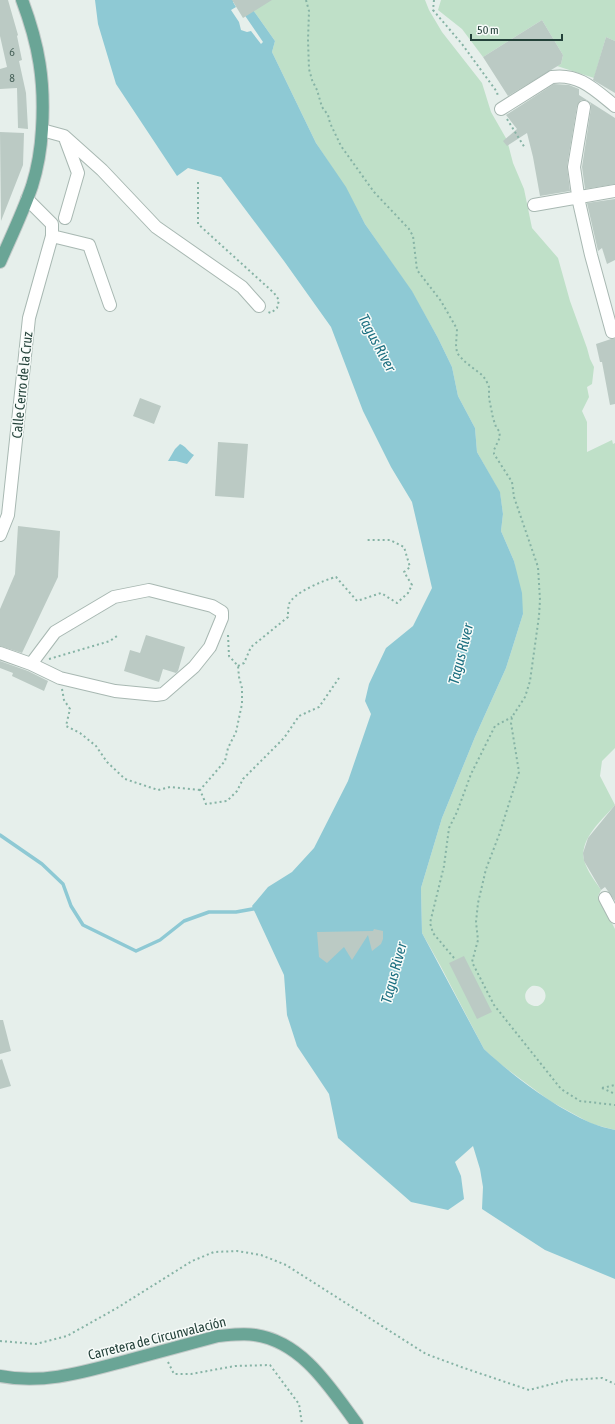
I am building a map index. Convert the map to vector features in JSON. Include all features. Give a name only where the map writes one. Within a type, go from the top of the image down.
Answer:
[{"type":"main road","points":[[0,262],[27,199],[41,149],[44,105],[42,75],[38,48],[22,0]]},
{"type":"main road","name":"Carretera de Circunvalación","points":[[0,1376],[33,1380],[62,1376],[108,1366],[218,1336],[237,1334],[256,1335],[273,1340],[300,1356],[314,1369],[357,1424]]},
{"type":"street","points":[[500,109],[552,77],[560,76],[570,76],[578,79],[615,106]]},
{"type":"street","points":[[584,107],[574,167],[578,197],[591,255],[612,332],[615,331]]},
{"type":"street","points":[[42,130],[64,136],[102,170],[156,227],[242,287],[259,306]]},
{"type":"street","points":[[64,136],[78,173],[65,218]]},
{"type":"street","points":[[534,205],[615,191]]},
{"type":"street","points":[[27,199],[52,224],[52,236],[88,245],[110,306]]},
{"type":"street","name":"Calle Cerro de la Cruz","points":[[0,535],[8,515],[29,318],[52,236]]},
{"type":"street","points":[[0,653],[31,664],[60,678],[115,691],[156,695],[163,694],[200,660],[210,647],[222,618],[222,612],[212,606],[149,590],[114,597],[55,632],[31,664]]},
{"type":"street","points":[[605,898],[615,917]]},
{"type":"path","points":[[306,0],[309,11],[309,69],[322,107],[328,115],[330,123],[341,146],[386,206],[409,229],[413,236],[417,270],[441,301],[457,329],[457,353],[486,380],[489,388],[489,398],[493,418],[500,437],[494,450],[494,454],[512,482],[514,496],[538,567],[540,600],[539,616],[530,681],[525,697],[512,717],[495,726],[470,774],[457,812],[449,828],[444,866],[430,923],[433,933],[454,958]]},
{"type":"path","points":[[434,0],[433,10],[462,44],[497,92],[500,109],[526,148]]},
{"type":"path","points":[[198,182],[198,224],[274,293],[279,300],[277,308],[271,313],[264,311],[259,306]]},
{"type":"path","points":[[238,666],[244,663],[251,647],[288,617],[289,604],[293,597],[325,580],[336,577],[357,601],[381,593],[397,603],[408,593],[412,585],[404,572],[410,567],[404,547],[390,540],[365,540]]},
{"type":"path","points":[[200,790],[225,761],[228,748],[236,732],[242,704],[242,688],[238,677],[238,666],[229,656],[228,626],[222,618]]},
{"type":"path","points":[[31,664],[110,641],[117,636]]},
{"type":"path","points":[[60,678],[64,700],[70,709],[66,726],[80,733],[96,746],[107,762],[125,780],[158,790],[170,787],[200,790]]},
{"type":"path","points":[[200,790],[206,804],[227,801],[237,791],[243,779],[284,738],[299,716],[318,707],[339,678]]},
{"type":"path","points":[[512,717],[512,730],[519,772],[499,835],[486,869],[478,903],[476,922],[478,940],[472,962],[494,1006],[561,1088],[580,1101],[615,1105]]},
{"type":"path","points":[[615,1085],[602,1088],[615,1094]]},
{"type":"path","points":[[0,1341],[36,1344],[67,1336],[129,1301],[192,1261],[214,1252],[237,1251],[261,1255],[286,1265],[426,1354],[464,1368],[529,1390],[568,1380],[602,1378],[615,1384]]},
{"type":"path","points":[[163,1351],[174,1374],[191,1374],[235,1366],[270,1366],[299,1404],[302,1424]]},
{"type":"green space","points":[[246,0],[425,0],[442,32],[482,83],[491,112],[507,140],[513,163],[524,189],[532,228],[558,258],[570,301],[594,367],[592,384],[587,387],[589,397],[582,411],[587,422],[587,452],[612,440],[613,444],[615,443],[615,748],[602,761],[600,776],[615,805],[588,837],[583,852],[587,868],[601,890],[598,896],[615,929],[615,1130],[592,1124],[550,1101],[499,1063],[484,1049],[422,933],[421,888],[442,818],[475,737],[506,668],[523,614],[514,561],[501,531],[503,514],[500,493],[477,452],[475,428],[458,396],[452,367],[438,338],[412,292],[365,224],[345,187],[316,143],[272,52],[275,41]],"holes":[[[532,986],[541,987],[546,997],[542,1003],[538,1006],[534,1006],[527,1002],[525,996],[528,989]]]},
{"type":"green space","points":[[441,0],[615,0],[615,41],[606,37],[594,78],[557,66],[561,64],[563,55],[542,20],[483,57],[462,29],[438,10]]},
{"type":"water","name":"Tagus River","points":[[95,0],[246,0],[275,41],[272,52],[316,143],[346,187],[365,224],[412,291],[452,367],[458,396],[475,428],[477,452],[500,492],[503,514],[501,531],[514,561],[522,593],[523,614],[506,668],[475,737],[442,818],[421,888],[422,933],[484,1049],[534,1090],[562,1108],[591,1123],[615,1130],[615,1279],[545,1250],[482,1209],[483,1187],[480,1169],[473,1146],[455,1162],[461,1176],[464,1199],[448,1210],[411,1202],[338,1138],[329,1094],[297,1046],[287,1015],[284,975],[252,906],[268,887],[292,872],[314,848],[348,781],[371,714],[365,701],[369,684],[386,648],[413,626],[432,588],[412,502],[391,467],[363,411],[331,327],[221,177],[188,168],[177,176],[116,84],[98,24]],"holes":[[[235,1],[263,42],[261,44],[251,31],[247,32],[241,30],[239,22],[231,10],[236,7],[233,2]]]},
{"type":"water","points":[[180,444],[194,455],[187,464],[176,461],[168,461],[175,449]]},
{"type":"building","points":[[0,0],[8,0],[18,35],[22,60],[19,61],[26,93],[28,129],[18,128],[17,88],[0,89],[0,69],[7,67],[0,36]]},
{"type":"building","points":[[232,0],[272,0],[243,18]]},
{"type":"building","points":[[542,20],[563,55],[561,64],[508,96],[483,57]]},
{"type":"building","points":[[606,37],[615,41],[615,93],[593,80]]},
{"type":"building","points":[[554,84],[569,85],[579,89],[579,95],[615,118],[615,184],[585,189],[582,167],[591,108],[591,104],[586,100],[581,100],[577,106],[567,166],[570,191],[540,196],[527,133],[507,146],[503,141],[517,129],[506,115]]},
{"type":"building","points":[[0,132],[24,133],[23,165],[1,221]]},
{"type":"building","points":[[615,199],[615,260],[607,264],[602,248],[598,251],[587,203]]},
{"type":"building","points":[[615,339],[615,404],[610,405],[602,362],[600,362],[596,344]]},
{"type":"building","points":[[140,398],[161,406],[154,424],[133,416]]},
{"type":"building","points":[[218,442],[248,444],[244,498],[215,496]]},
{"type":"building","points":[[18,526],[60,531],[58,577],[22,653],[0,646],[0,609],[15,574]]},
{"type":"building","points":[[146,635],[185,647],[178,671],[176,673],[163,669],[159,682],[124,671],[130,650],[140,653]]},
{"type":"building","points":[[0,661],[28,671],[48,681],[44,691],[12,676],[13,673],[0,668]]},
{"type":"building","points":[[615,805],[615,901],[605,887],[601,890],[584,861],[583,853],[588,838]]},
{"type":"building","points":[[374,929],[383,931],[383,939],[381,944],[372,951],[368,935],[352,960],[344,947],[327,963],[319,957],[317,932],[373,931]]},
{"type":"building","points":[[464,956],[492,1012],[477,1019],[449,963]]},
{"type":"building","points":[[0,1020],[3,1020],[11,1051],[0,1054]]},
{"type":"building","points":[[2,1059],[11,1086],[0,1089],[0,1060]]},
{"type":"waterway","points":[[0,835],[42,864],[63,884],[71,906],[83,925],[136,951],[160,940],[184,921],[209,912],[236,912],[258,908]]}]
